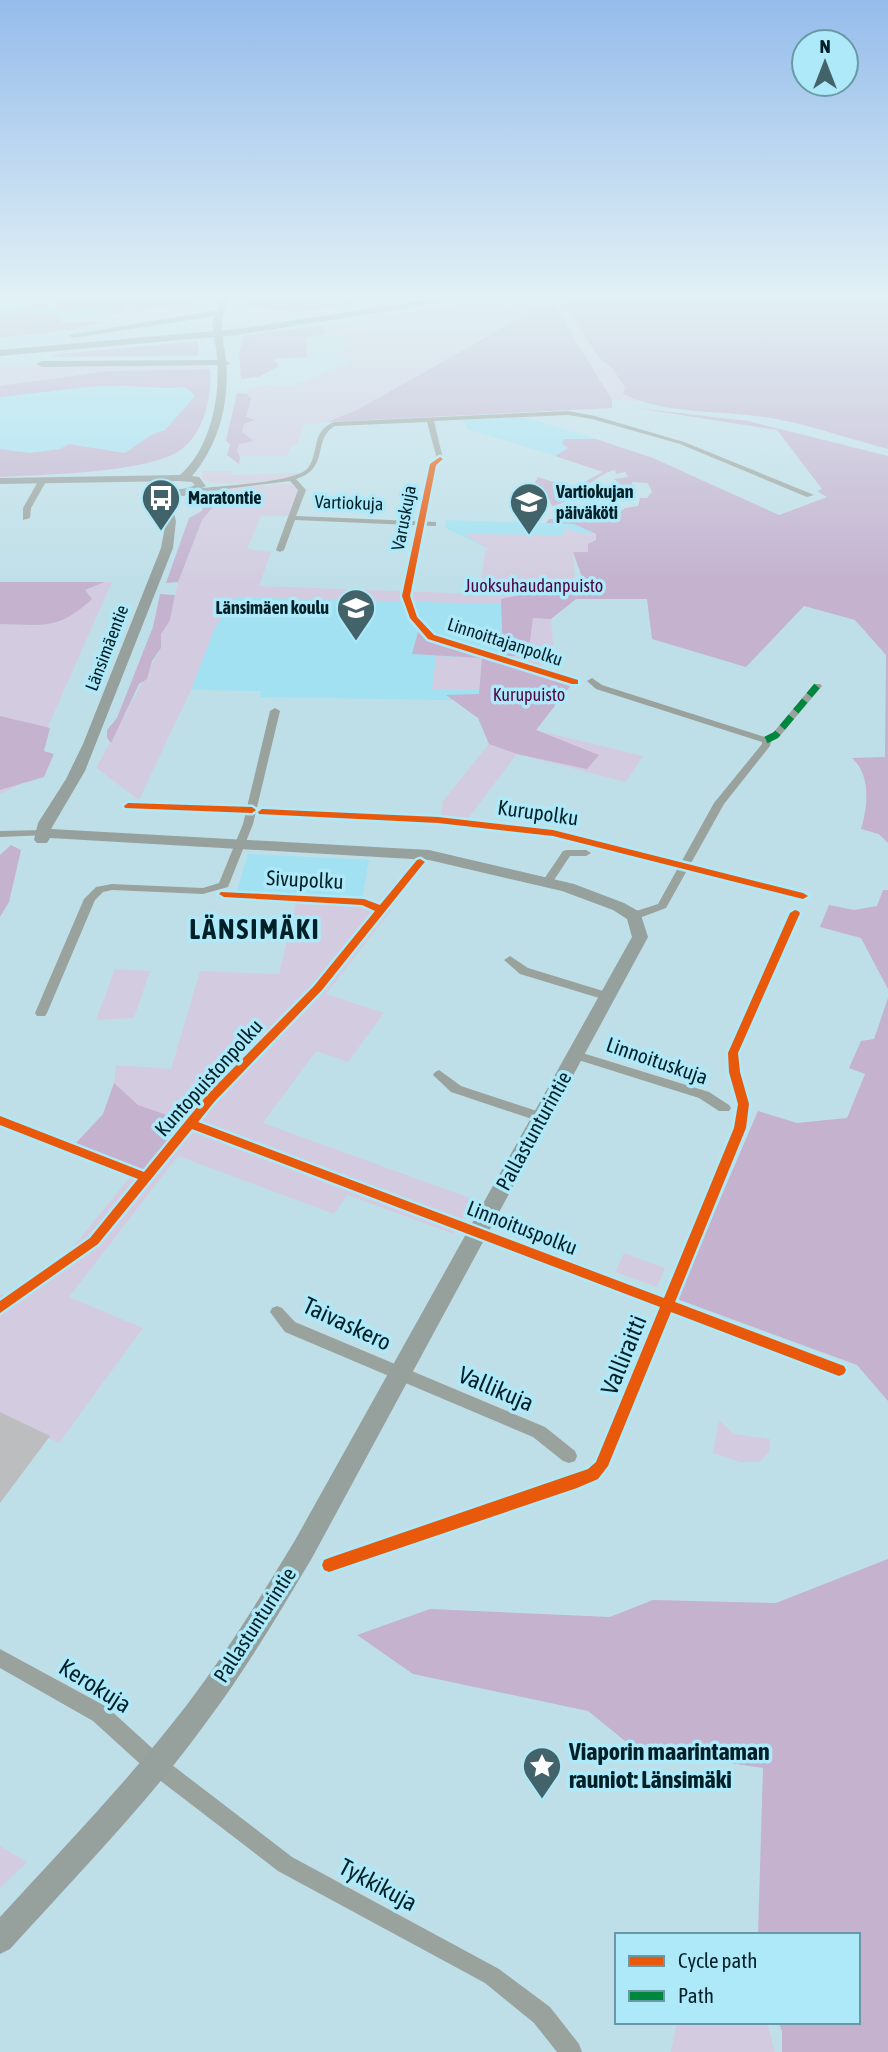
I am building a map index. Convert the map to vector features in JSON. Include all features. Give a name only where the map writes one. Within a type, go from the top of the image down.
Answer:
[{"type":"main road","name":"Länsimäentie","points":[[171,521],[194,487],[196,463],[223,405],[223,391]]},
{"type":"main road","name":"Länsimäentie","points":[[49,836],[72,798],[71,787],[167,548],[171,521],[163,488],[196,463]]},
{"type":"main road","points":[[0,481],[178,478],[194,487]]},
{"type":"main road","points":[[102,480],[163,488],[194,487]]},
{"type":"main road","points":[[49,836],[78,841],[87,837],[424,854],[612,903],[634,916]]},
{"type":"main road","name":"Pallastunturintie","points":[[1,1940],[195,1717],[273,1601],[609,996],[640,937],[634,916]]},
{"type":"street","points":[[194,487],[293,480],[310,471],[324,431],[331,424],[556,413],[589,416],[682,443],[810,495]]},
{"type":"street","points":[[430,419],[440,459]]},
{"type":"street","points":[[26,518],[27,508],[43,480]]},
{"type":"street","points":[[280,550],[302,490],[293,480]]},
{"type":"street","name":"Vartiokuja","points":[[292,518],[433,524]]},
{"type":"street","points":[[592,681],[598,687],[766,740],[776,735],[817,686]]},
{"type":"street","points":[[41,1013],[94,894],[112,887],[203,891],[218,889],[227,881],[242,844],[275,711]]},
{"type":"street","points":[[634,916],[662,906],[719,803],[765,746],[766,740]]},
{"type":"street","points":[[6,835],[49,836]]},
{"type":"street","points":[[546,884],[567,853],[586,853]]},
{"type":"street","points":[[510,960],[524,971],[609,996]]},
{"type":"street","name":"Linnoituskuja","points":[[576,1055],[704,1095],[724,1108]]},
{"type":"street","points":[[439,1075],[456,1089],[541,1117]]},
{"type":"street","name":"Taivaskero","points":[[277,1312],[290,1327],[400,1373]]},
{"type":"street","name":"Vallikuja","points":[[400,1373],[539,1433],[569,1457]]},
{"type":"street","name":"Kerokuja","points":[[0,1658],[100,1714],[156,1765]]},
{"type":"street","name":"Tykkikuja","points":[[156,1765],[285,1864],[492,1976],[542,2015],[571,2052]]},
{"type":"shaded area","points":[[189,391],[195,396],[165,430],[151,435],[125,453],[69,444],[60,449],[30,453],[0,449],[0,397],[21,392]]},
{"type":"shaded area","points":[[525,417],[596,439],[555,456],[467,429],[464,420]]},
{"type":"shaded area","name":"Vartiokujan päiväköti","points":[[446,520],[574,524],[596,534],[490,549],[445,528]]},
{"type":"shaded area","name":"Länsimäen koulu","points":[[236,597],[503,604],[502,701],[260,697],[261,691],[191,690],[215,627]]},
{"type":"shaded area","points":[[248,854],[369,860],[362,900],[236,893]]},
{"type":"green space","points":[[0,391],[53,391],[0,397]]},
{"type":"green space","points":[[189,391],[210,391],[201,423],[190,442],[166,457],[121,468],[0,477],[0,449],[30,453],[60,449],[69,444],[125,453],[151,435],[165,430],[195,396]]},
{"type":"green space","points":[[391,391],[606,391],[612,400],[612,408],[327,422],[357,410]]},
{"type":"green space","points":[[454,391],[357,410],[327,422],[303,425],[298,444],[291,446],[287,456],[239,456],[237,452],[242,392]]},
{"type":"green space","points":[[606,391],[628,391],[633,398],[640,401],[612,400]]},
{"type":"green space","points":[[624,391],[888,391],[888,449],[789,422],[672,408],[623,394]]},
{"type":"green space","points":[[237,393],[247,394],[251,399],[246,417],[255,420],[244,424],[242,432],[254,441],[239,444],[239,464],[227,455],[230,445],[226,440]]},
{"type":"green space","points":[[636,408],[748,421],[888,456],[888,843],[879,834],[861,829],[865,811],[865,782],[852,758],[885,757],[886,655],[855,620],[804,606],[746,667],[652,639],[647,599],[576,599],[551,619],[533,618],[530,641],[522,655],[503,657],[501,599],[583,580],[573,552],[588,552],[588,544],[596,540],[596,534],[574,524],[546,523],[549,519],[612,518],[625,508],[638,506],[640,498],[647,498],[652,492],[648,483],[632,482],[633,487],[626,489],[614,479],[628,477],[625,472],[616,474],[615,470],[599,477],[569,499],[552,506],[547,494],[530,491],[538,477],[573,488],[603,472],[555,456],[568,448],[562,444],[564,439],[596,439],[653,458],[779,515],[827,497],[817,491],[822,489],[777,430]]},
{"type":"green space","points":[[202,471],[232,471],[231,475],[301,473],[267,481],[223,484],[202,480]]},
{"type":"green space","name":"Juoksuhaudanpuisto","points":[[285,484],[296,486],[298,490],[288,516],[261,516],[247,549],[271,552],[259,586],[480,594],[485,551],[489,549],[464,534],[564,535],[565,528],[583,534],[596,534],[596,540],[588,552],[573,552],[576,599],[551,619],[554,655],[540,668],[575,679],[536,730],[643,756],[626,782],[517,754],[467,820],[441,817],[443,801],[504,725],[503,604],[236,597],[215,627],[191,690],[139,800],[96,768],[161,648],[161,634],[170,620],[178,582],[202,519],[213,507],[220,488]]},
{"type":"green space","points":[[220,488],[213,507],[202,520],[178,582],[166,583],[189,518],[202,511],[206,490]]},
{"type":"green space","points":[[0,582],[112,582],[23,783],[0,794]]},
{"type":"green space","points":[[0,582],[104,582],[85,590],[92,599],[70,616],[50,624],[29,625],[0,624]]},
{"type":"green space","points":[[160,594],[175,595],[170,620],[161,634],[161,648],[152,661],[147,679],[139,684],[111,743],[107,738],[107,730],[117,718],[153,627]]},
{"type":"green space","name":"Kurupuisto","points":[[418,632],[572,684],[536,730],[599,755],[587,769],[517,754],[489,744],[478,718],[446,695],[479,694],[482,658],[412,654]]},
{"type":"green space","points":[[436,656],[482,658],[480,690],[432,689]]},
{"type":"green space","points":[[0,716],[50,728],[44,751],[54,754],[44,777],[0,790]]},
{"type":"green space","points":[[11,845],[21,850],[9,902],[0,917],[0,855]]},
{"type":"green space","points":[[883,890],[888,890],[888,989],[861,938],[820,927],[829,905],[854,910],[877,906]]},
{"type":"green space","points":[[296,902],[392,909],[326,994],[384,1013],[348,1062],[316,1051],[263,1123],[473,1199],[454,1234],[347,1195],[334,1214],[178,1156],[69,1297],[143,1328],[59,1443],[0,1415],[0,1294],[13,1298],[60,1263],[143,1161],[114,1083],[116,1065],[171,1069],[200,971],[279,974]]},
{"type":"green space","points":[[115,969],[150,971],[134,1018],[96,1020]]},
{"type":"green space","points":[[888,998],[888,1401],[857,1365],[677,1299],[758,1111],[797,1123],[847,1118],[865,1074],[849,1068],[861,1041],[874,1039]]},
{"type":"green space","points":[[114,1083],[138,1105],[187,1122],[145,1171],[76,1143],[103,1114]]},
{"type":"green space","points":[[624,1253],[665,1268],[657,1287],[615,1272]]},
{"type":"green space","points":[[719,1420],[734,1434],[770,1439],[770,1451],[760,1462],[740,1462],[713,1453]]},
{"type":"green space","points":[[888,1559],[888,2052],[782,2052],[782,2031],[779,2024],[860,2024],[860,1933],[758,1933],[763,1768],[635,1749],[588,1711],[413,1674],[357,1635],[430,1609],[610,1617],[653,1600],[776,1603]]},
{"type":"green space","points":[[0,1846],[27,1862],[0,1888]]},
{"type":"green space","points":[[677,2024],[768,2024],[775,2052],[671,2052]]},
{"type":"building","points":[[0,1412],[50,1436],[0,1503]]},
{"type":"marked path","points":[[766,740],[776,735],[817,686]]},
{"type":"cycle path","name":"Varuskuja","points":[[440,459],[433,464],[406,596],[414,618],[431,637],[575,682]]},
{"type":"cycle path","points":[[128,806],[252,810]]},
{"type":"cycle path","name":"Kurupolku","points":[[262,812],[438,820],[553,833],[803,896]]},
{"type":"cycle path","name":"Kuntopuistonpolku","points":[[0,1308],[94,1241],[211,1098],[318,988],[420,862]]},
{"type":"cycle path","name":"Sivupolku","points":[[224,894],[364,902],[382,910]]},
{"type":"cycle path","name":"Valliraitti","points":[[329,1565],[577,1481],[593,1474],[601,1466],[740,1128],[744,1104],[734,1072],[733,1053],[795,913]]},
{"type":"cycle path","points":[[0,1120],[147,1178]]},
{"type":"cycle path","name":"Kuntopuistonpolku","points":[[191,1124],[839,1370]]},
{"type":"place","name":"Maratontie","points":[[161,532]]},
{"type":"place","name":"Vartiokujan päiväköti","points":[[529,536]]},
{"type":"place","name":"Länsimäen koulu","points":[[356,642]]},
{"type":"place","name":"Viaporin maarintaman rauniot: Länsimäki","points":[[542,1800]]},
{"type":"district","name":"LÄNSIMÄKI","points":[[255,929]]}]
